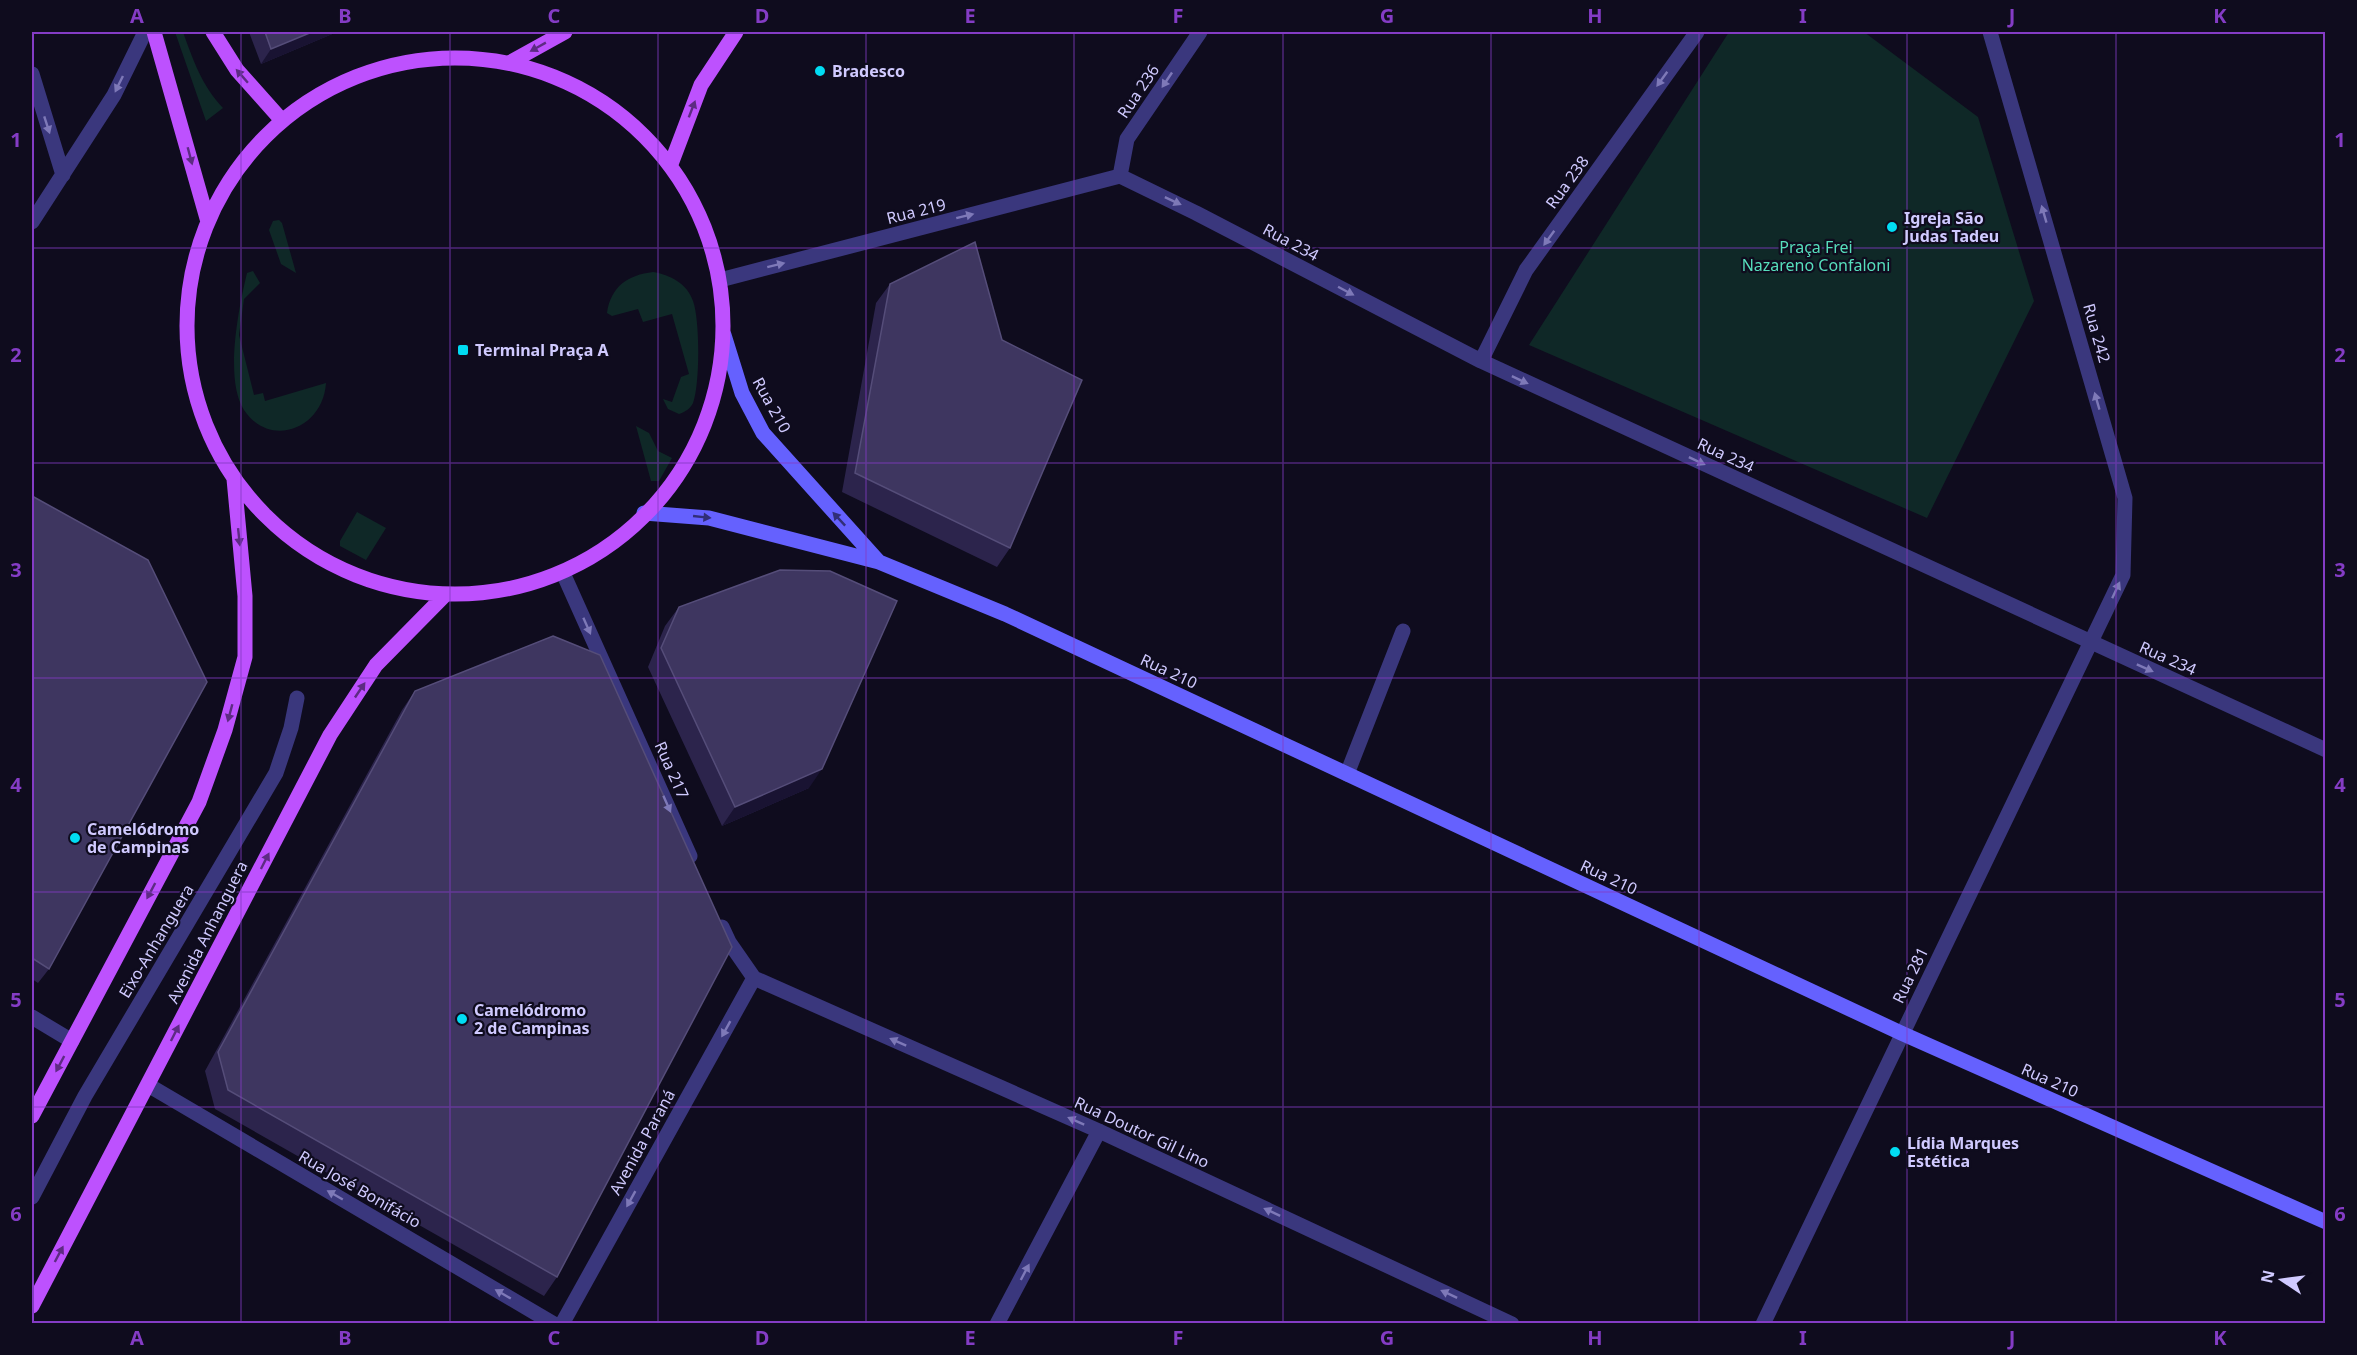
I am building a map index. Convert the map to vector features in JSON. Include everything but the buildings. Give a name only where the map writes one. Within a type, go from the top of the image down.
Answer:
[{"type":"main road","points":[[154,32],[208,222]]},
{"type":"main road","points":[[213,32],[237,70],[278,116]]},
{"type":"main road","points":[[510,62],[565,32]]},
{"type":"main road","points":[[671,164],[701,85],[736,32]]},
{"type":"main road","points":[[438,57],[510,62],[590,92],[634,124],[671,164],[702,219],[720,280],[724,335],[716,391],[684,469],[618,541],[597,557],[563,573],[501,593],[444,596],[367,582],[320,558],[263,515],[234,479],[206,427],[191,369],[188,320],[193,270],[208,222],[229,181],[278,116],[306,97],[367,72],[438,57]]},
{"type":"main road","points":[[32,1116],[199,802],[225,730],[245,657],[245,596],[234,479]]},
{"type":"main road","name":"Avenida Anhanguera","points":[[32,1306],[330,735],[376,665],[444,596]]},
{"type":"street","points":[[32,222],[114,94],[145,32]]},
{"type":"street","name":"Rua 236","points":[[1120,176],[1127,139],[1200,32]]},
{"type":"street","name":"Rua 238","points":[[1481,361],[1526,270],[1696,32]]},
{"type":"street","name":"Rua 242","points":[[1990,32],[2125,498],[2123,575],[2091,644]]},
{"type":"street","points":[[32,74],[63,175]]},
{"type":"street","name":"Rua 219","points":[[720,280],[1120,176]]},
{"type":"street","name":"Rua 234","points":[[1120,176],[1481,361],[2325,750]]},
{"type":"street","name":"Rua 210","points":[[724,335],[742,393],[763,434],[879,562]]},
{"type":"street","name":"Rua 210","points":[[644,513],[709,518],[879,562],[1005,614],[1901,1033],[2325,1222]]},
{"type":"street","name":"Rua 217","points":[[563,573],[695,866]]},
{"type":"street","points":[[1347,774],[1403,631]]},
{"type":"street","name":"Rua 281","points":[[1763,1323],[1901,1033],[2091,644]]},
{"type":"street","name":"Eixo-Anhanguera","points":[[32,1197],[85,1096],[276,773],[291,728],[297,698]]},
{"type":"street","points":[[715,910],[729,942],[754,978]]},
{"type":"street","name":"Rua Doutor Gil Lino","points":[[754,978],[1099,1131],[1505,1322]]},
{"type":"street","name":"Avenida Paraná","points":[[562,1323],[754,978]]},
{"type":"street","points":[[32,1017],[72,1041]]},
{"type":"street","name":"Rua José Bonifácio","points":[[148,1085],[554,1323]]},
{"type":"street","points":[[997,1323],[1099,1131]]},
{"type":"green space","points":[[175,32],[183,32],[204,82],[223,108],[206,121]]},
{"type":"green space","name":"Praça Frei Nazareno Confaloni","points":[[1729,32],[1864,32],[1978,117],[2034,301],[1927,518],[1529,345]]},
{"type":"green space","points":[[279,220],[282,223],[296,273],[281,264],[269,230],[273,221]]},
{"type":"green space","points":[[253,271],[260,283],[244,299],[239,335],[254,395],[263,393],[265,401],[326,383],[323,399],[316,412],[306,422],[281,431],[267,429],[255,422],[244,410],[238,397],[235,380],[235,343],[240,304],[247,273]]},
{"type":"green space","points":[[653,272],[672,278],[687,289],[695,310],[698,352],[697,382],[691,407],[679,414],[668,409],[663,399],[672,402],[681,377],[689,374],[672,314],[643,322],[638,309],[612,316],[607,313],[612,296],[622,283],[636,276]]},
{"type":"green space","points":[[636,426],[649,433],[658,451],[672,458],[659,481],[651,481]]},
{"type":"green space","points":[[357,512],[386,528],[366,560],[340,546],[340,541]]},
{"type":"place","name":"Bradesco","points":[[820,71]]},
{"type":"place","name":"Igreja São Judas Tadeu","points":[[1892,227]]},
{"type":"place","name":"Terminal Praça A","points":[[463,350]]},
{"type":"place","name":"Camelódromo de Campinas","points":[[75,838]]},
{"type":"place","name":"Camelódromo 2 de Campinas","points":[[462,1019]]},
{"type":"place","name":"Lídia Marques Estética","points":[[1895,1152]]}]
